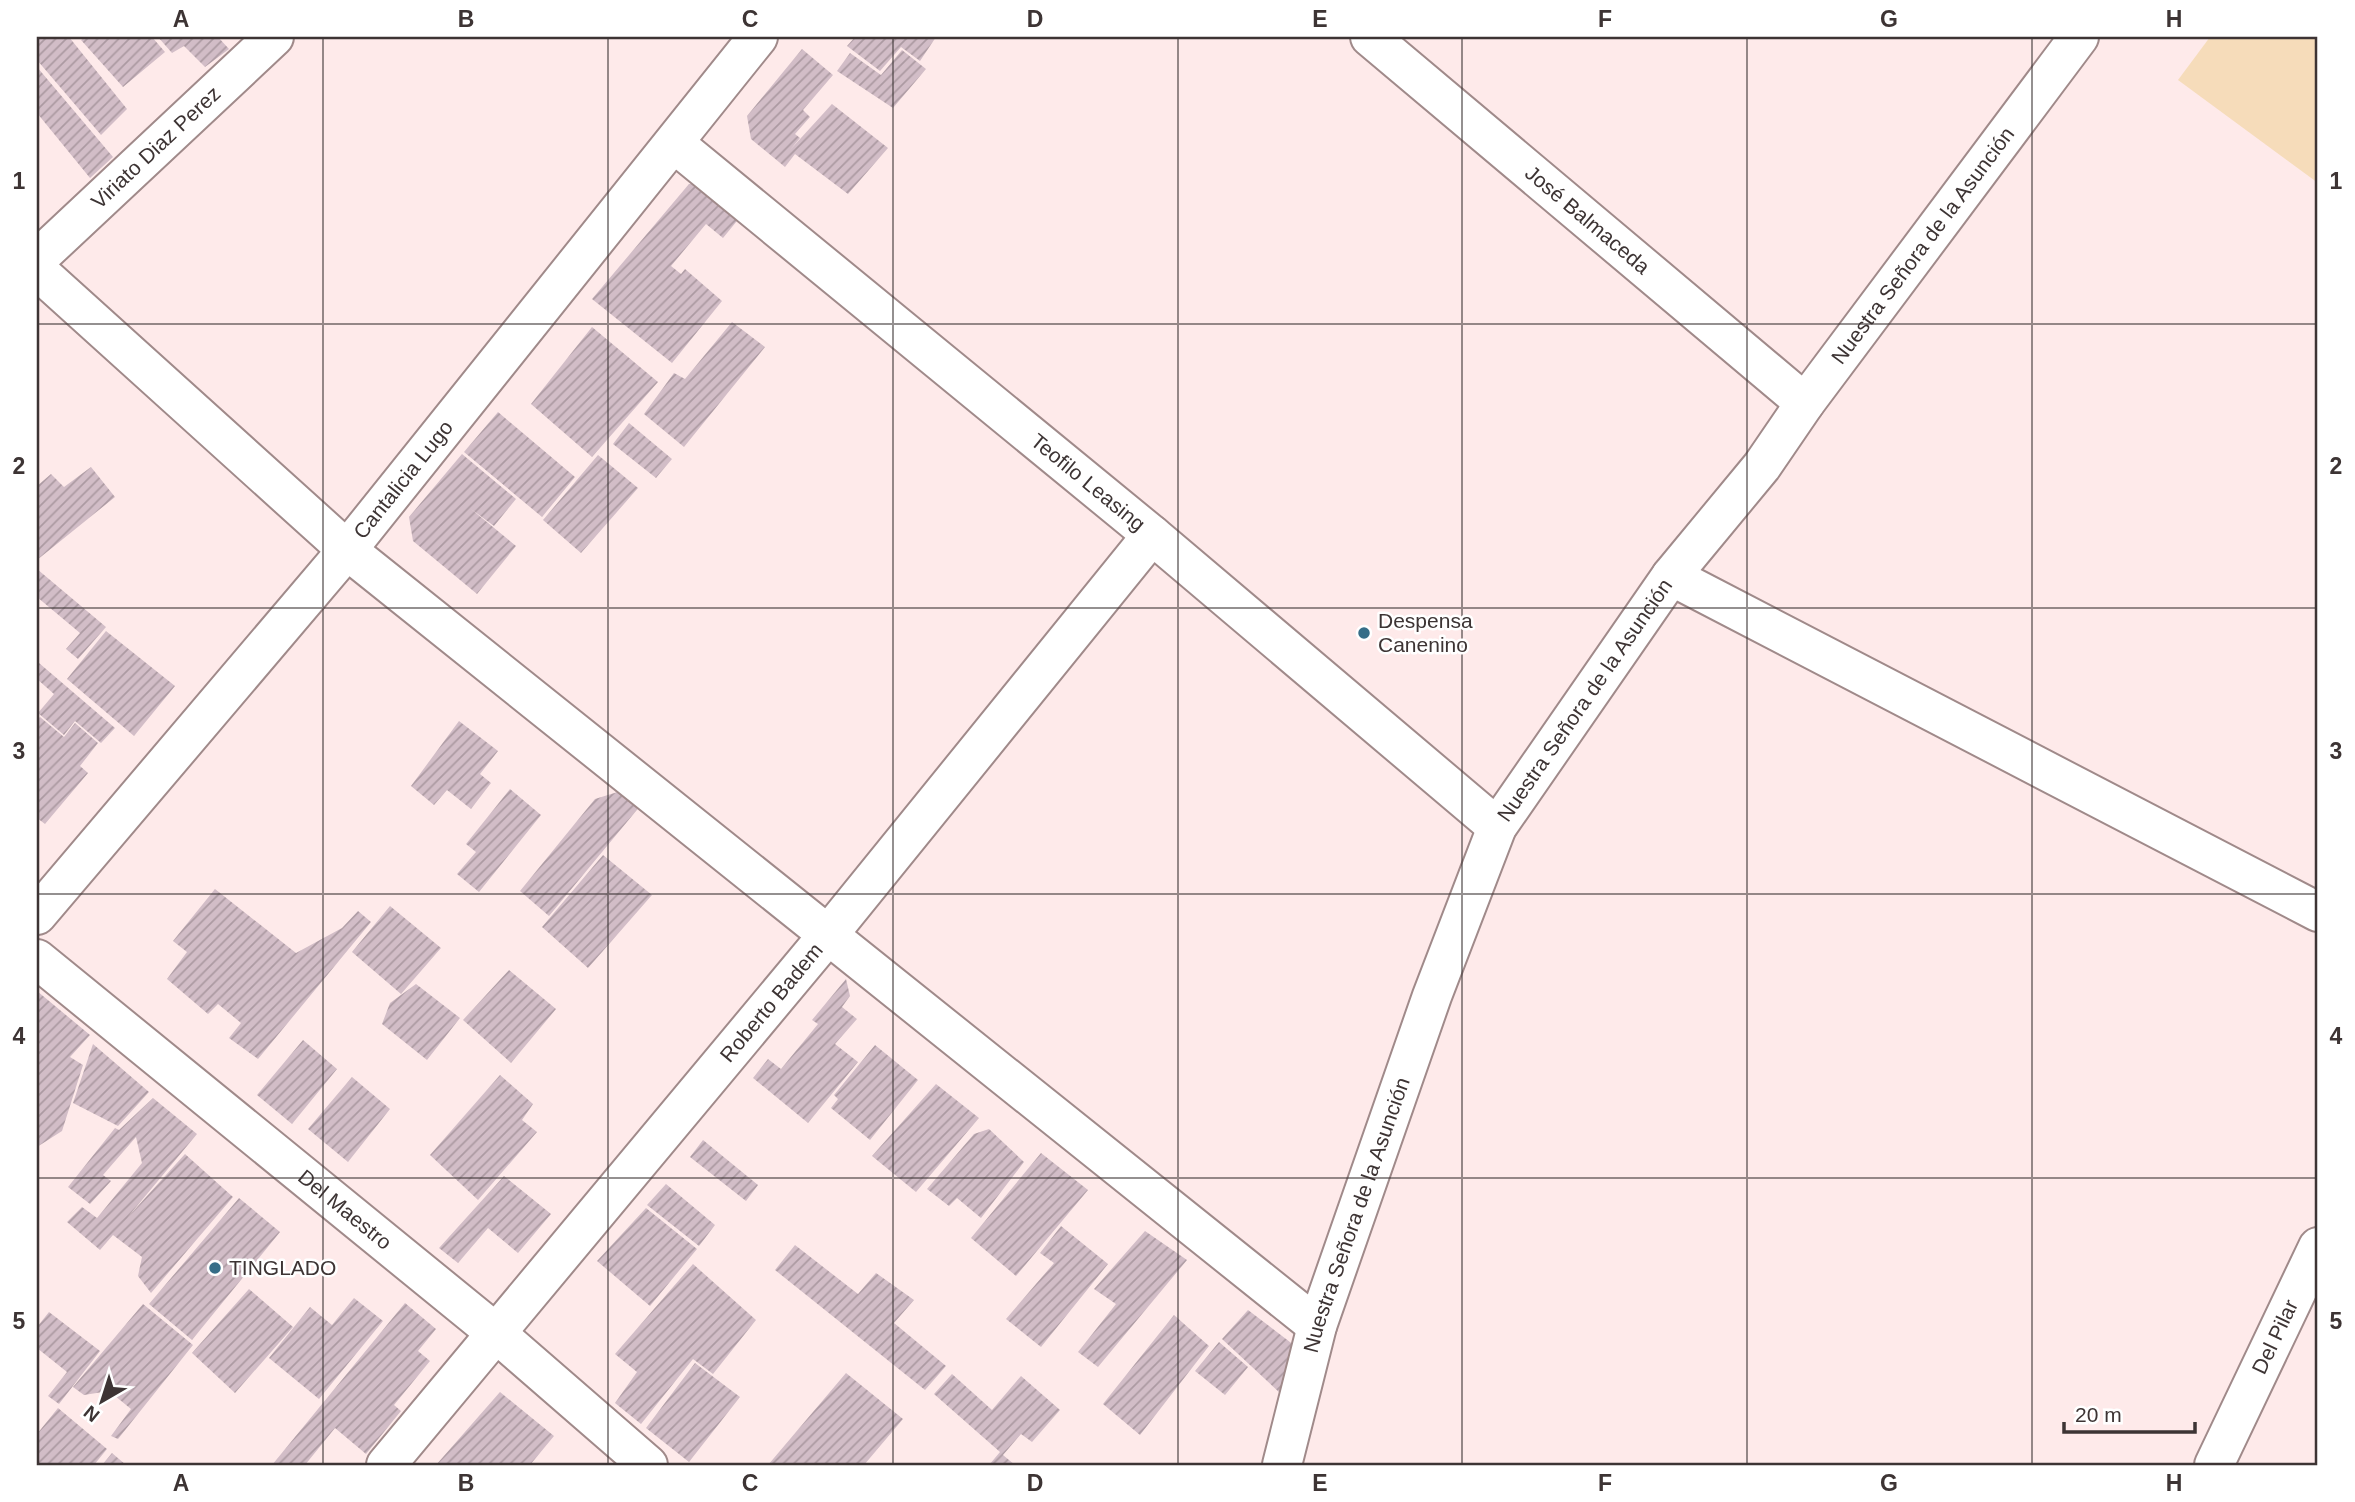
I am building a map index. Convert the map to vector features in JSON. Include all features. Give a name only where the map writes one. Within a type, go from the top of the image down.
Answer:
[{"type":"street","name":"Viriato Diaz Perez","points":[[37,259],[274,37]]},
{"type":"street","name":"Cantalicia Lugo","points":[[37,915],[346,550],[758,37]]},
{"type":"street","name":"José Balmaceda","points":[[1370,37],[1805,403]]},
{"type":"street","name":"Nuestra Señora de la Asunción","points":[[1282,1465],[1317,1326],[1432,996],[1497,827],[1671,576],[1762,466],[1805,403],[2079,37]]},
{"type":"street","name":"Teofilo Leasing","points":[[674,144],[1152,536],[1497,827]]},
{"type":"street","points":[[37,270],[346,550],[1317,1326]]},
{"type":"street","name":"Roberto Badem","points":[[386,1465],[828,936],[1152,536]]},
{"type":"street","points":[[1671,576],[2318,912]]},
{"type":"street","name":"Del Maestro","points":[[37,959],[496,1333],[648,1465]]},
{"type":"street","name":"Del Pilar","points":[[2214,1465],[2318,1247]]},
{"type":"shaded area","points":[[2210,37],[2318,37],[2318,183],[2178,80]]},
{"type":"building","points":[[37,37],[69,37],[127,109],[101,135],[37,60]]},
{"type":"building","points":[[85,37],[152,37],[165,52],[123,87],[81,40]]},
{"type":"building","points":[[158,37],[218,37],[229,49],[205,67],[184,46],[172,53]]},
{"type":"building","points":[[855,37],[936,37],[920,61],[901,47],[880,71],[847,46]]},
{"type":"building","points":[[802,49],[833,75],[803,110],[810,117],[795,134],[800,138],[790,150],[832,104],[888,148],[848,194],[795,154],[785,167],[751,139],[747,116]]},
{"type":"building","points":[[902,50],[926,69],[893,108],[837,71],[850,53],[881,75]]},
{"type":"building","points":[[37,67],[113,157],[90,178],[37,113]]},
{"type":"building","points":[[689,184],[702,184],[741,216],[723,238],[706,224],[671,266],[681,274],[685,269],[722,301],[672,363],[592,299]]},
{"type":"building","points":[[732,322],[765,347],[684,447],[644,414],[674,373],[685,379]]},
{"type":"building","points":[[592,327],[658,382],[592,457],[531,404]]},
{"type":"building","points":[[498,412],[575,477],[542,517],[464,452]]},
{"type":"building","points":[[629,423],[672,459],[656,478],[613,444]]},
{"type":"building","points":[[462,454],[516,499],[494,526],[471,509],[516,546],[477,594],[413,541],[409,517]]},
{"type":"building","points":[[598,455],[638,488],[581,553],[543,520]]},
{"type":"building","points":[[91,467],[115,497],[37,560],[37,486],[51,474],[64,487]]},
{"type":"building","points":[[37,569],[106,627],[78,659],[66,649],[80,633],[37,597]]},
{"type":"building","points":[[106,631],[175,686],[134,736],[67,679]]},
{"type":"building","points":[[39,663],[115,728],[101,743],[75,721],[64,735],[38,713],[54,694],[37,679]]},
{"type":"building","points":[[40,717],[64,737],[75,723],[98,743],[80,766],[88,773],[45,824],[37,818],[37,721]]},
{"type":"building","points":[[459,721],[498,751],[480,774],[491,783],[471,809],[447,790],[434,805],[411,786]]},
{"type":"building","points":[[510,789],[541,815],[479,892],[457,874],[476,852],[466,844]]},
{"type":"building","points":[[624,790],[641,805],[549,916],[520,891],[595,799]]},
{"type":"building","points":[[603,855],[652,895],[588,968],[542,927]]},
{"type":"building","points":[[215,889],[296,953],[342,928],[358,911],[371,922],[258,1059],[229,1038],[241,1023],[218,1004],[208,1014],[167,979],[187,952],[173,941]]},
{"type":"building","points":[[390,906],[441,948],[401,994],[352,952]]},
{"type":"building","points":[[509,970],[556,1009],[511,1063],[463,1020]]},
{"type":"building","points":[[846,979],[850,996],[842,1007],[857,1019],[835,1044],[858,1062],[808,1123],[753,1078],[768,1059],[781,1069],[818,1024],[812,1020]]},
{"type":"building","points":[[416,984],[460,1018],[427,1060],[382,1024],[390,1003]]},
{"type":"building","points":[[37,991],[90,1035],[70,1057],[83,1065],[62,1131],[37,1147]]},
{"type":"building","points":[[303,1040],[337,1069],[292,1124],[257,1095]]},
{"type":"building","points":[[93,1044],[149,1092],[118,1126],[73,1103]]},
{"type":"building","points":[[875,1045],[918,1080],[870,1140],[831,1108],[838,1099],[834,1095]]},
{"type":"building","points":[[500,1075],[533,1104],[522,1120],[537,1132],[478,1200],[430,1155]]},
{"type":"building","points":[[352,1077],[390,1109],[348,1162],[308,1129]]},
{"type":"building","points":[[936,1084],[979,1118],[916,1192],[872,1156]]},
{"type":"building","points":[[153,1098],[197,1134],[127,1218],[185,1154],[233,1197],[151,1293],[138,1276],[142,1257],[113,1235],[100,1250],[67,1222],[82,1207],[97,1218],[142,1163],[136,1137],[103,1175],[111,1181],[90,1204],[68,1187],[115,1128],[119,1130]]},
{"type":"building","points":[[989,1129],[1024,1162],[981,1218],[957,1198],[949,1206],[927,1189],[974,1134]]},
{"type":"building","points":[[703,1140],[758,1185],[746,1201],[690,1157]]},
{"type":"building","points":[[1041,1153],[1088,1190],[1016,1276],[971,1238]]},
{"type":"building","points":[[504,1176],[551,1214],[518,1253],[488,1228],[458,1263],[439,1248]]},
{"type":"building","points":[[666,1184],[715,1225],[699,1246],[647,1205]]},
{"type":"building","name":"TINGLADO","points":[[239,1198],[280,1232],[192,1340],[149,1304]]},
{"type":"building","points":[[646,1208],[697,1249],[650,1306],[597,1261]]},
{"type":"building","points":[[1061,1226],[1108,1264],[1041,1347],[1006,1319],[1054,1263],[1040,1253]]},
{"type":"building","points":[[1145,1231],[1187,1260],[1098,1367],[1078,1352],[1116,1304],[1094,1289]]},
{"type":"building","points":[[795,1245],[858,1294],[876,1273],[914,1300],[894,1323],[946,1366],[925,1390],[775,1270]]},
{"type":"building","points":[[693,1264],[756,1320],[713,1374],[693,1359],[641,1424],[615,1403],[637,1372],[615,1354]]},
{"type":"building","points":[[249,1289],[293,1327],[235,1393],[192,1353]]},
{"type":"building","points":[[354,1298],[383,1321],[319,1399],[269,1358],[310,1307],[332,1325]]},
{"type":"building","points":[[405,1303],[436,1329],[418,1351],[430,1361],[394,1405],[401,1411],[366,1454],[335,1428],[305,1465],[272,1465]]},
{"type":"building","points":[[143,1304],[193,1345],[118,1439],[111,1436],[131,1409],[109,1391],[84,1395],[73,1387]]},
{"type":"building","points":[[1248,1310],[1303,1352],[1280,1393],[1222,1339]]},
{"type":"building","points":[[49,1312],[100,1351],[59,1404],[48,1396],[67,1372],[37,1348],[37,1327]]},
{"type":"building","points":[[1174,1315],[1209,1346],[1140,1435],[1103,1404]]},
{"type":"building","points":[[1219,1342],[1248,1367],[1225,1395],[1195,1371]]},
{"type":"building","points":[[695,1363],[740,1397],[689,1462],[646,1428]]},
{"type":"building","points":[[846,1373],[903,1419],[864,1465],[768,1465]]},
{"type":"building","points":[[952,1374],[992,1410],[1021,1376],[1060,1410],[1032,1442],[1021,1434],[1003,1455],[1015,1465],[989,1465],[1000,1452],[934,1394]]},
{"type":"building","points":[[500,1392],[554,1436],[530,1465],[436,1465]]},
{"type":"building","points":[[58,1408],[107,1449],[94,1465],[37,1465],[37,1434]]},
{"type":"building","points":[[112,1453],[126,1465],[102,1465]]},
{"type":"place","name":"Despensa Canenino","points":[[1364,633]]},
{"type":"place","name":"TINGLADO","points":[[215,1268]]}]
